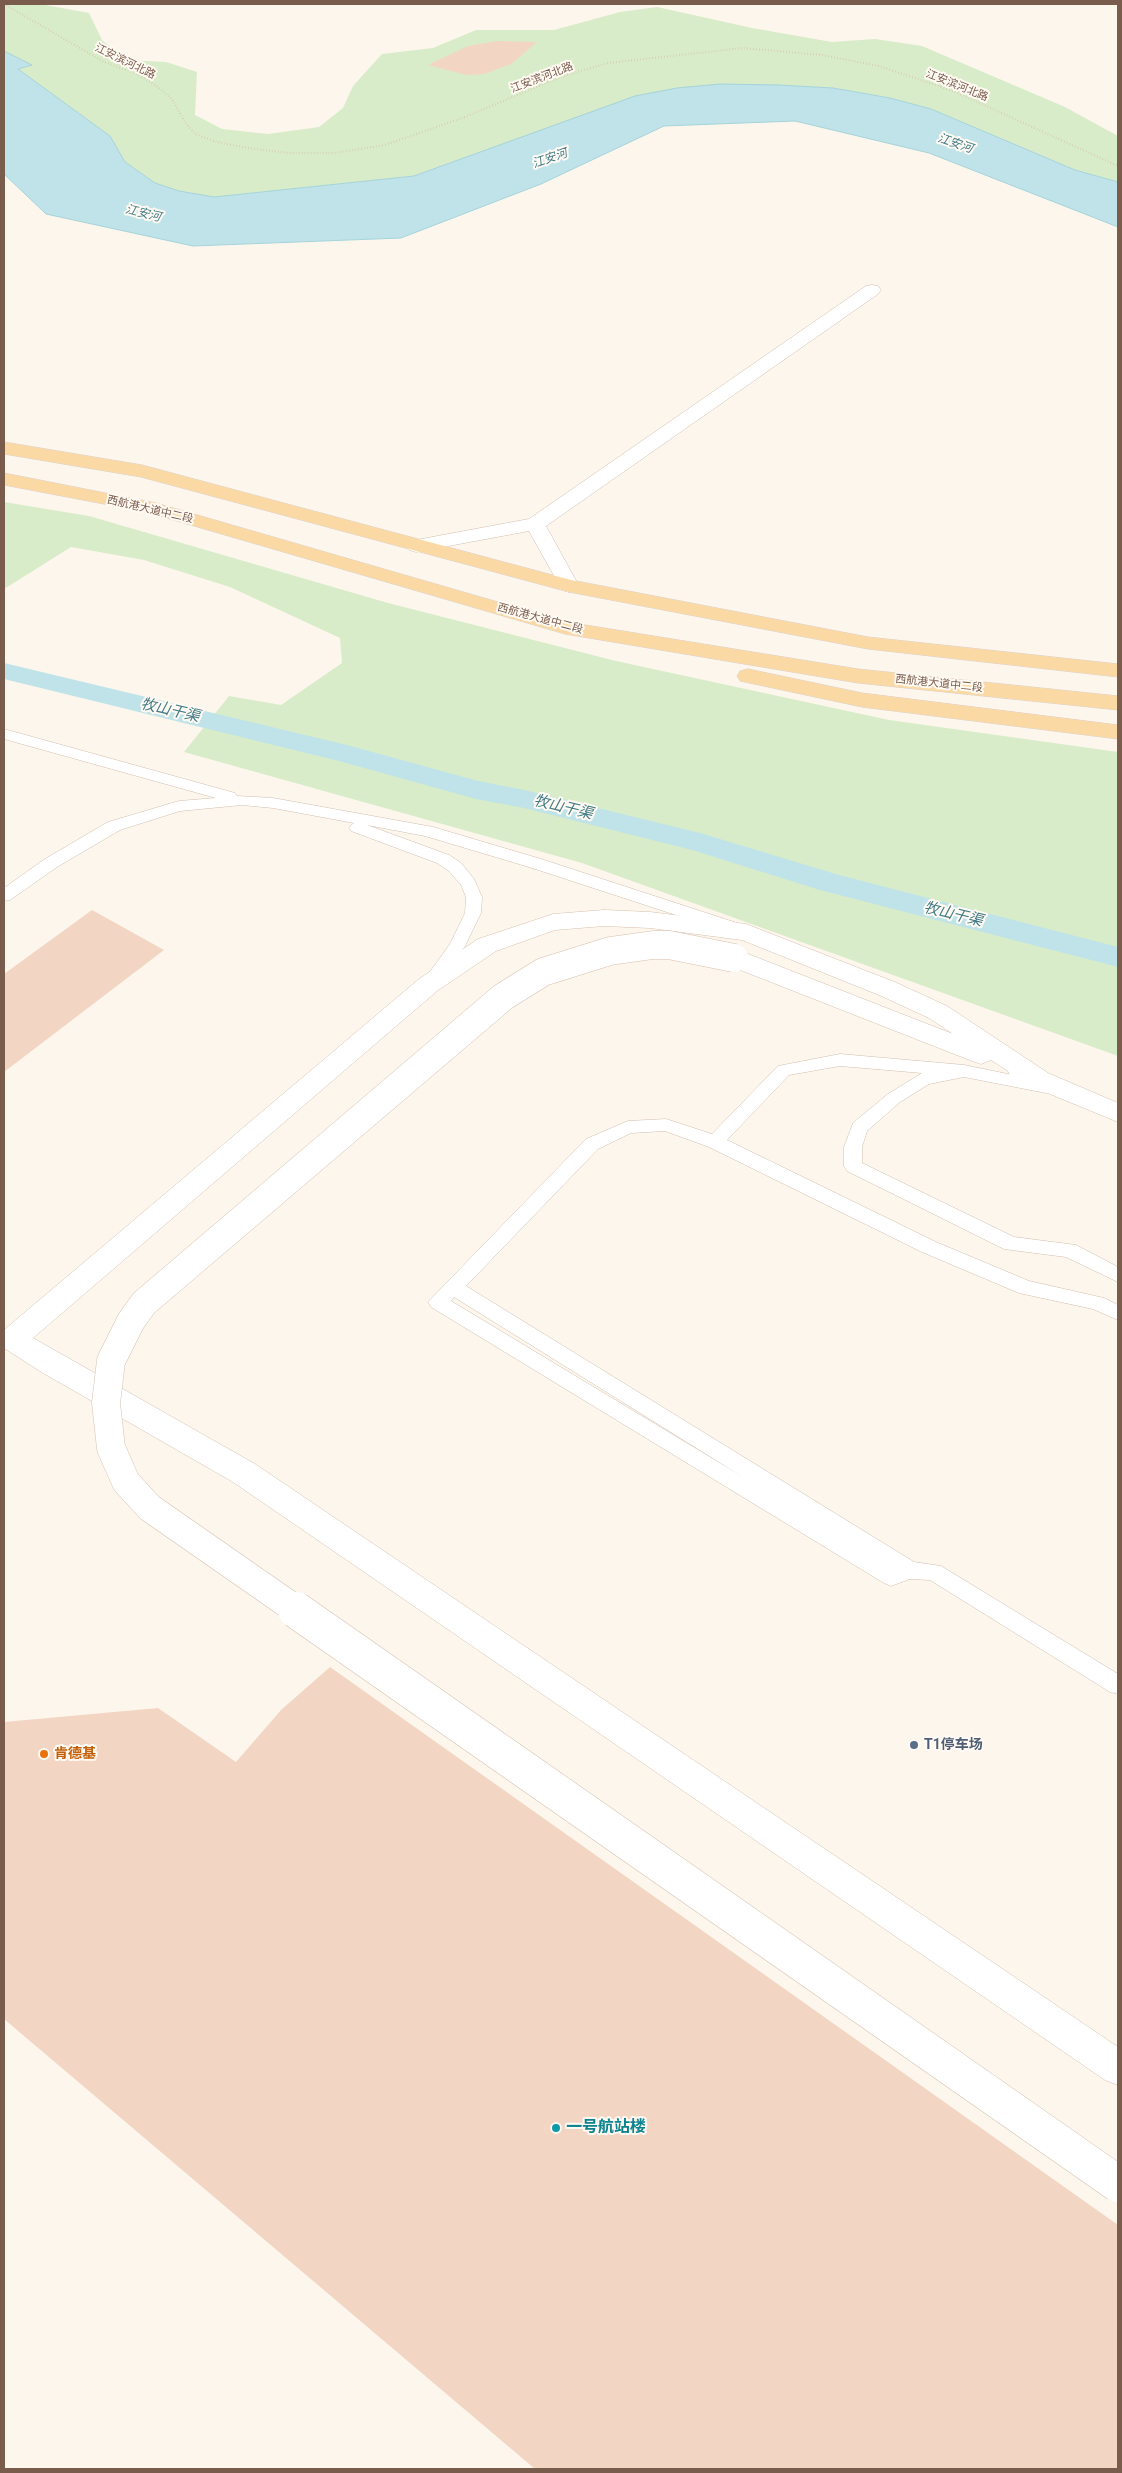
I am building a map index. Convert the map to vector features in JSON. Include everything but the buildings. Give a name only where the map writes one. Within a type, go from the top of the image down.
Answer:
[{"type":"main road","points":[[4,448],[142,471],[321,517],[416,546],[569,586],[868,643],[1118,671]]},
{"type":"main road","name":"西航港大道中二段","points":[[4,479],[149,507],[565,628],[858,676],[1118,703]]},
{"type":"main road","points":[[565,628],[692,664],[862,700],[1118,732]]},
{"type":"street","points":[[416,546],[535,524],[872,290]]},
{"type":"street","points":[[535,524],[569,586]]},
{"type":"street","points":[[1111,1109],[1038,1080],[938,1012],[888,989],[650,920],[604,918],[552,922],[487,945],[428,985],[8,1337],[52,1365],[244,1472],[1118,2068]]},
{"type":"street","points":[[740,945],[653,945],[619,949],[555,967],[502,997],[144,1303],[131,1321],[111,1361],[107,1381],[106,1403],[107,1427],[111,1448],[126,1482],[150,1508],[1118,2184]]},
{"type":"lane","points":[[4,734],[242,800],[273,803],[427,831],[535,862],[740,945]]},
{"type":"lane","points":[[4,896],[51,863],[114,826],[179,806],[242,800]]},
{"type":"lane","points":[[316,812],[443,859],[455,867],[468,883],[474,897],[474,905],[466,929],[428,985]]},
{"type":"lane","points":[[715,1142],[741,1112],[784,1070],[840,1060],[964,1071],[1062,1090]]},
{"type":"lane","points":[[964,1071],[924,1078],[894,1098],[859,1128],[853,1147],[853,1166],[1011,1244],[1070,1250],[1118,1275]]},
{"type":"lane","points":[[1118,1313],[1097,1303],[1026,1288],[929,1248],[715,1142],[666,1126],[628,1127],[592,1144],[438,1302],[890,1577],[910,1570],[934,1572],[1118,1684]]},
{"type":"lane","points":[[453,1287],[910,1570]]},
{"type":"path","name":"江安滨河北路","points":[[4,4],[104,62],[135,73],[155,85],[172,99],[185,122],[195,134],[217,142],[248,148],[288,153],[334,153],[385,145],[465,117],[563,76],[608,63],[743,48],[822,55],[879,66],[952,91],[1118,166]]},
{"type":"green space","points":[[4,4],[40,4],[89,13],[102,40],[126,60],[166,62],[197,72],[195,115],[222,129],[268,134],[319,127],[343,108],[353,86],[382,54],[433,48],[476,30],[554,30],[620,12],[657,7],[752,28],[832,42],[875,39],[922,46],[1065,107],[1118,136],[1118,182],[1075,170],[931,109],[890,98],[833,88],[779,85],[522,138],[414,176],[214,197],[179,191],[155,183],[125,162],[110,136],[18,69],[31,65],[4,51]]},
{"type":"green space","points":[[4,502],[89,516],[388,603],[616,661],[889,720],[1118,752],[1118,1056],[582,863],[184,752],[229,696],[281,705],[342,663],[340,638],[230,587],[144,560],[71,547],[4,589]]},
{"type":"water","name":"江安河","points":[[4,51],[32,65],[18,69],[110,136],[125,162],[155,183],[179,191],[214,197],[414,176],[635,96],[677,88],[720,84],[779,85],[833,88],[890,98],[931,109],[1075,170],[1118,182],[1118,227],[929,153],[795,121],[664,126],[541,184],[401,238],[193,246],[46,214],[4,174]]},
{"type":"waterway","name":"牧山干渠","points":[[4,671],[347,754],[476,790],[524,799],[700,842],[831,883],[1118,957]]},
{"type":"place","name":"T1停车场","points":[[914,1745]]},
{"type":"place","name":"肯德基","points":[[44,1754]]},
{"type":"place","name":"一号航站楼","points":[[556,2128]]}]
